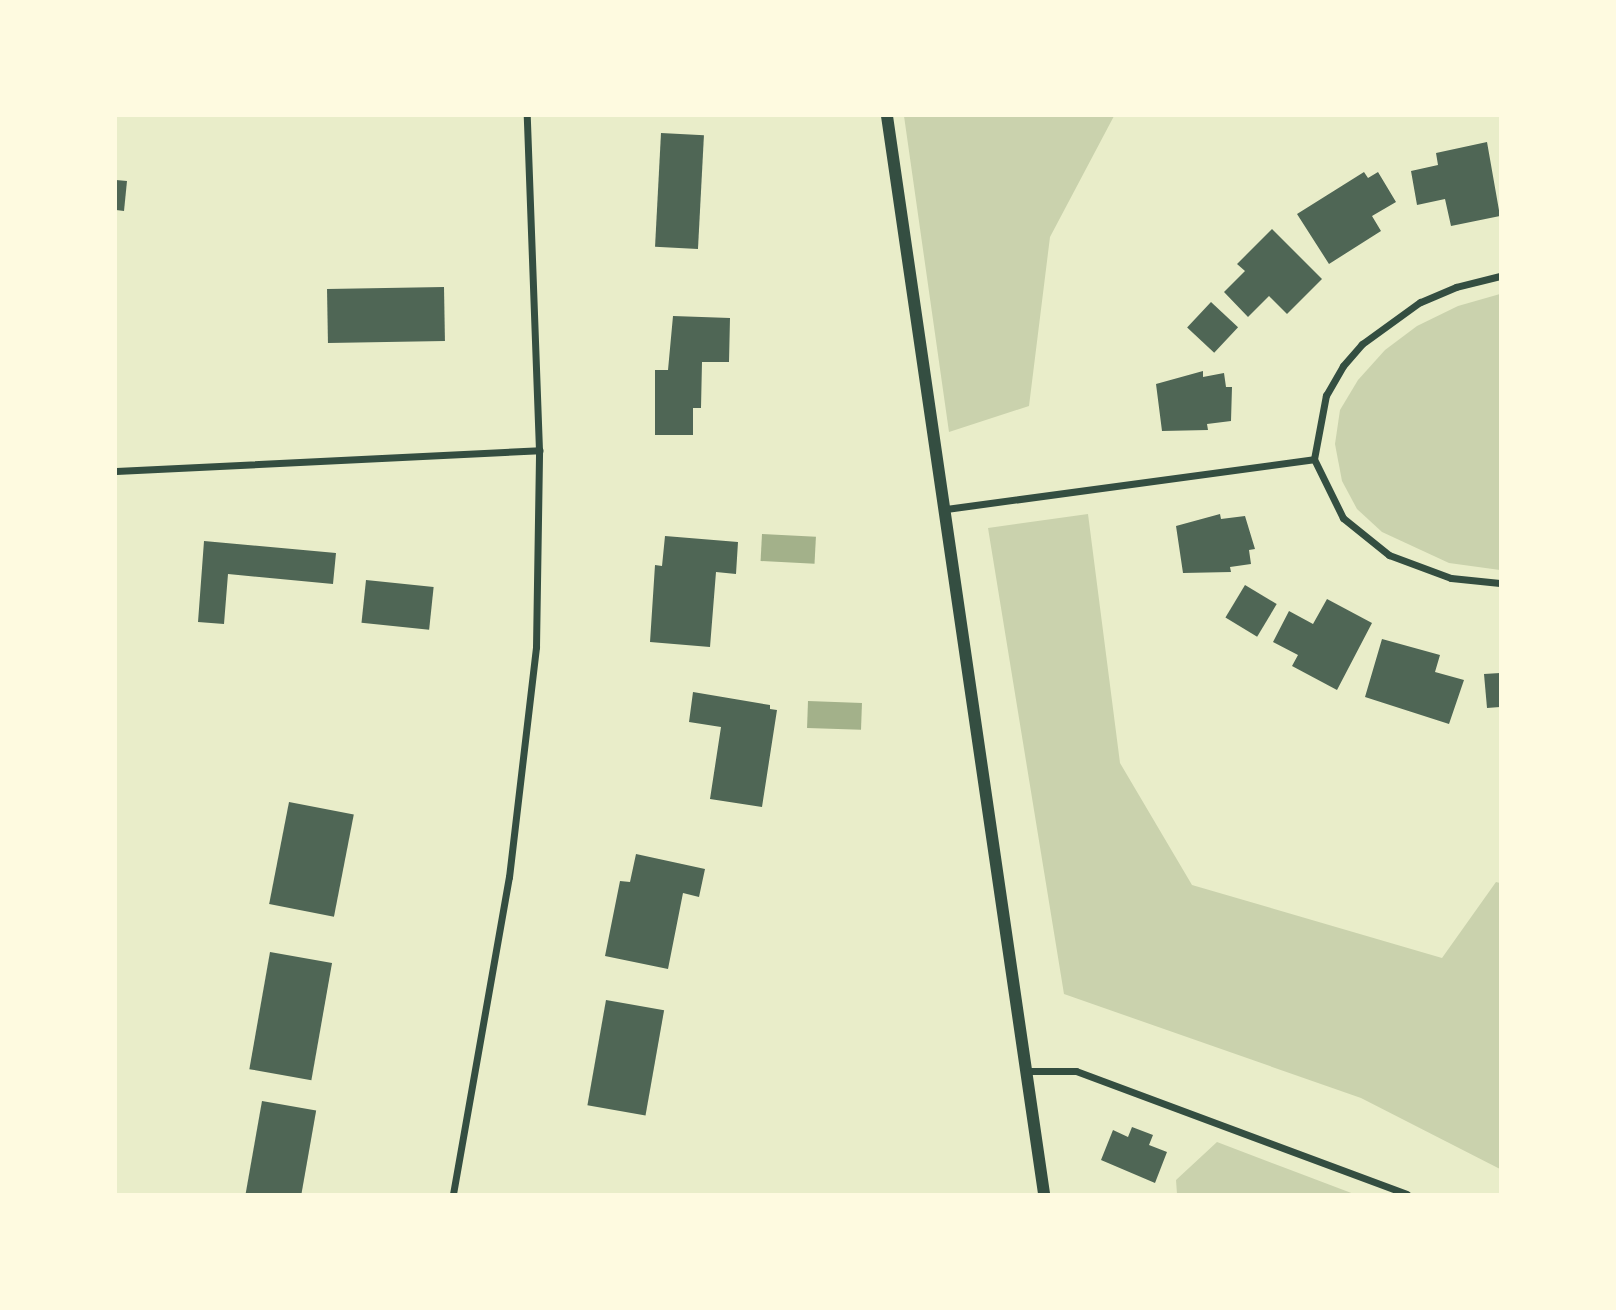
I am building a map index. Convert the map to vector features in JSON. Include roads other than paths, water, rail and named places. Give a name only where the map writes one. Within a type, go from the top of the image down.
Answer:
[{"type":"street","points":[[453,1195],[509,877],[522,776],[539,590],[539,450],[527,116]]},
{"type":"street","points":[[887,116],[1044,1195]]},
{"type":"street","points":[[1500,276],[1456,286],[1420,302],[1362,344],[1343,366],[1326,395],[1314,459],[1343,518],[1389,555],[1451,578],[1500,583]]},
{"type":"street","points":[[116,471],[539,450]]},
{"type":"street","points":[[946,509],[1314,459]]},
{"type":"street","points":[[1027,1071],[1076,1071],[1407,1195]]}]
